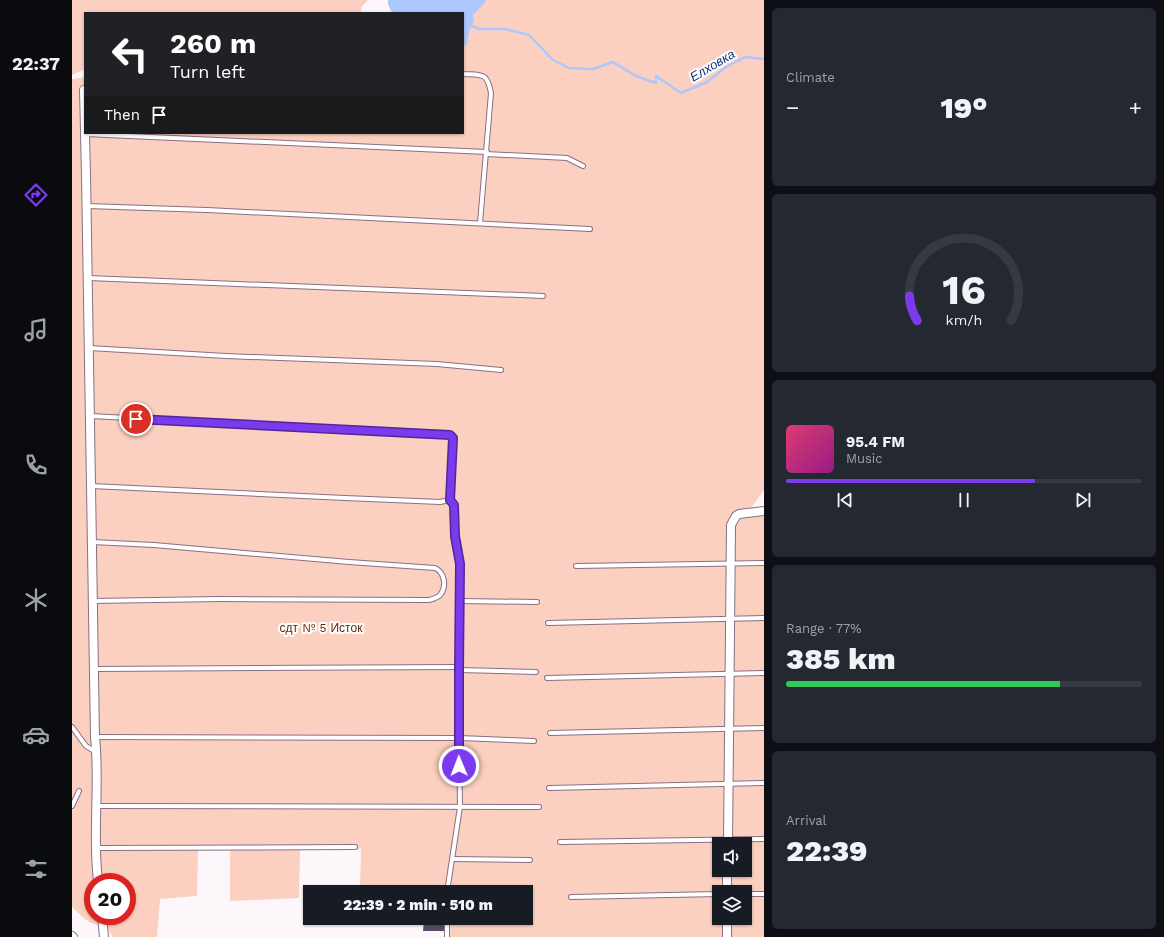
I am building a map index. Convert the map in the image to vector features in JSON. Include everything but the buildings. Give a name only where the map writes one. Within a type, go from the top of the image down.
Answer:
[{"type":"street","points":[[85,134],[91,416],[93,669],[95,737],[97,752],[96,848],[97,873]]},
{"type":"street","points":[[728,837],[731,525],[736,516],[739,514],[764,511]]},
{"type":"street","points":[[103,925],[104,937]]},
{"type":"street","points":[[727,925],[727,937]]},
{"type":"lane","points":[[464,74],[485,76],[490,85],[491,93],[480,223]]},
{"type":"lane","points":[[123,134],[567,158],[583,166]]},
{"type":"lane","points":[[87,206],[207,210],[590,229]]},
{"type":"lane","points":[[88,278],[543,296]]},
{"type":"lane","points":[[89,348],[226,356],[436,364],[501,370]]},
{"type":"lane","points":[[91,416],[450,435],[453,438],[450,500],[454,505],[455,536],[460,564],[460,807],[448,885]]},
{"type":"lane","points":[[91,486],[440,502],[450,500]]},
{"type":"lane","points":[[91,542],[154,545],[435,568],[439,570],[444,579],[441,594],[430,600],[92,601]]},
{"type":"lane","points":[[576,566],[764,563]]},
{"type":"lane","points":[[460,601],[537,602]]},
{"type":"lane","points":[[548,623],[764,618]]},
{"type":"lane","points":[[93,669],[459,669],[536,672]]},
{"type":"lane","points":[[547,678],[764,673]]},
{"type":"lane","points":[[72,726],[86,746],[97,752]]},
{"type":"lane","points":[[550,733],[764,728]]},
{"type":"lane","points":[[95,737],[459,738],[534,741]]},
{"type":"lane","points":[[549,788],[764,783]]},
{"type":"lane","points":[[72,806],[79,791]]},
{"type":"lane","points":[[97,806],[539,808]]},
{"type":"lane","points":[[752,840],[764,839]]},
{"type":"lane","points":[[560,842],[712,842]]},
{"type":"lane","points":[[96,848],[355,847]]},
{"type":"lane","points":[[453,859],[530,860]]},
{"type":"lane","points":[[571,897],[712,894]]},
{"type":"lane","points":[[752,894],[764,894]]},
{"type":"lane","points":[[447,925],[447,937]]},
{"type":"green space","points":[[72,0],[368,0],[362,6],[361,12],[84,12],[84,69],[72,75]]},
{"type":"green space","name":"сдт № 5 Исток","points":[[413,0],[764,0],[764,490],[746,515],[764,514],[764,937],[450,937],[451,925],[533,925],[533,885],[360,885],[361,849],[300,849],[299,898],[230,901],[230,847],[198,849],[197,896],[160,899],[157,937],[113,937],[105,925],[136,925],[136,873],[84,873],[84,918],[72,907],[72,79],[84,77],[84,134],[464,134],[464,12]]},
{"type":"water","points":[[388,0],[486,0],[473,15],[474,21],[469,31],[467,44],[464,46],[464,12],[392,12]]},
{"type":"waterway","name":"Елховка","points":[[464,22],[479,29],[505,29],[529,35],[553,60],[569,68],[593,69],[613,62],[636,76],[656,83],[656,76],[681,93],[707,82],[726,67],[745,57],[764,59]]},
{"type":"route","points":[[136,419],[452,436],[450,500],[454,505],[454,528],[460,564],[459,766]]}]
